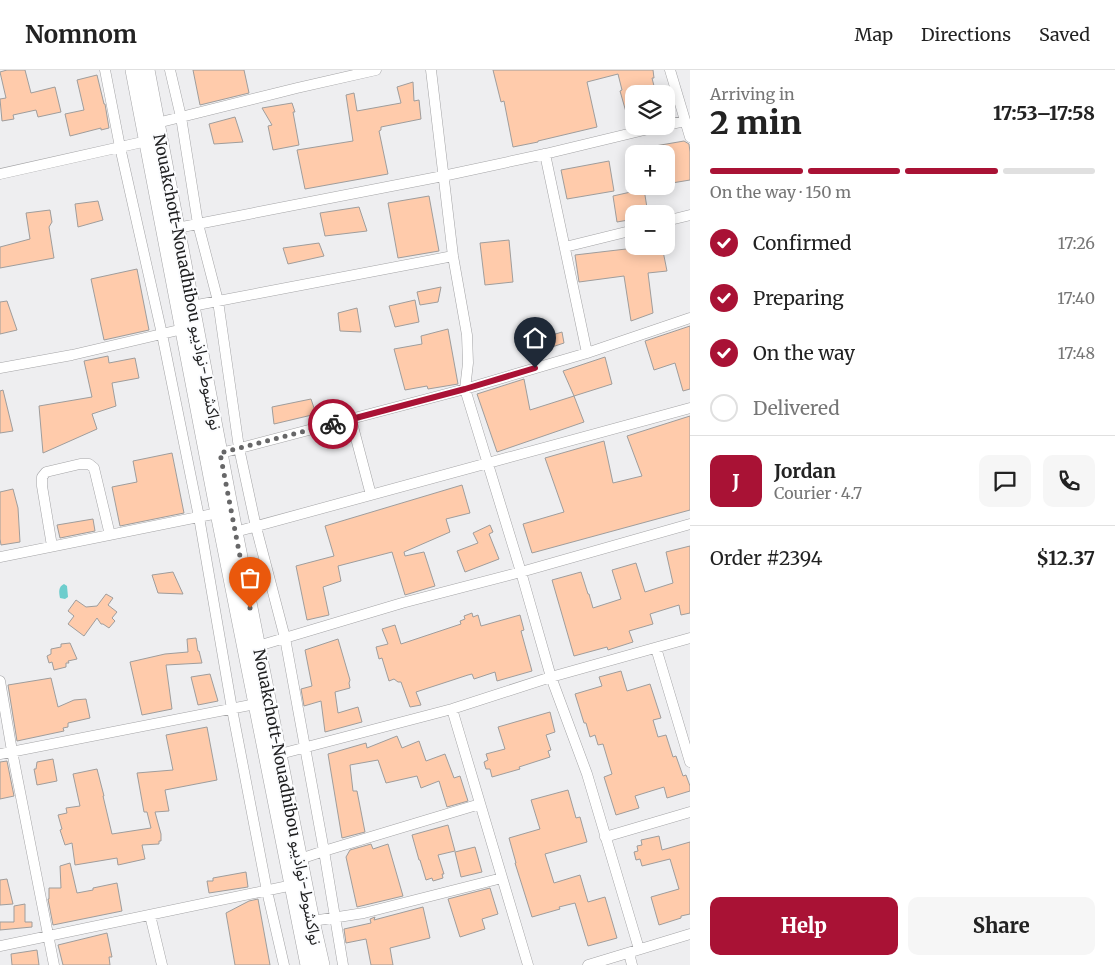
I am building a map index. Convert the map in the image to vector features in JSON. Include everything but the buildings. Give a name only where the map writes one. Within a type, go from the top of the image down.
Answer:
[{"type":"highway","name":"Nouakchott-Nouadhibou نواكشوط-نواذيبو","points":[[133,70],[218,513],[293,885],[322,965]]},
{"type":"highway","name":"Nouakchott-Nouadhibou نواكشوط-نواذيبو","points":[[147,70],[235,532],[300,859],[308,965]]},
{"type":"street","points":[[105,70],[199,517],[232,709],[267,891],[284,965]]},
{"type":"street","points":[[170,70],[181,117],[198,224],[218,302],[238,448],[285,638],[343,965]]},
{"type":"street","points":[[157,123],[376,70]]},
{"type":"street","points":[[431,70],[453,256],[467,335],[468,363],[465,389],[551,677],[587,774],[634,951],[632,965]]},
{"type":"street","points":[[670,70],[690,137]]},
{"type":"street","points":[[675,123],[685,121]]},
{"type":"street","points":[[177,228],[443,176],[625,135]]},
{"type":"street","points":[[0,174],[148,141]]},
{"type":"street","points":[[545,154],[587,353]]},
{"type":"street","points":[[675,219],[690,215]]},
{"type":"street","points":[[565,247],[625,232]]},
{"type":"street","points":[[192,306],[453,256]]},
{"type":"street","points":[[220,453],[465,389],[587,353],[690,318]]},
{"type":"street","points":[[0,368],[72,355],[183,329]]},
{"type":"street","points":[[235,532],[690,408]]},
{"type":"street","points":[[351,419],[371,495]]},
{"type":"street","points":[[52,546],[42,477],[46,472],[80,464],[89,464],[94,468],[110,535]]},
{"type":"street","points":[[0,557],[218,513]]},
{"type":"street","points":[[258,646],[402,603],[521,572],[690,524]]},
{"type":"street","points":[[280,754],[452,709],[551,677],[690,638]]},
{"type":"street","points":[[656,648],[690,762]]},
{"type":"street","points":[[0,681],[54,965]]},
{"type":"street","points":[[0,754],[256,704]]},
{"type":"street","points":[[452,709],[528,965]]},
{"type":"street","points":[[300,859],[324,850],[480,804]]},
{"type":"street","points":[[605,837],[690,812]]},
{"type":"street","points":[[306,922],[364,913],[502,878]]},
{"type":"street","points":[[0,946],[293,885]]},
{"type":"street","points":[[150,915],[162,965]]},
{"type":"street","points":[[588,965],[690,934]]},
{"type":"water","points":[[64,584],[67,586],[68,597],[65,599],[60,598],[59,594],[60,588]]},
{"type":"way so far","points":[[250,608],[220,453],[333,424]]},
{"type":"route","points":[[333,424],[465,389],[535,368]]}]
